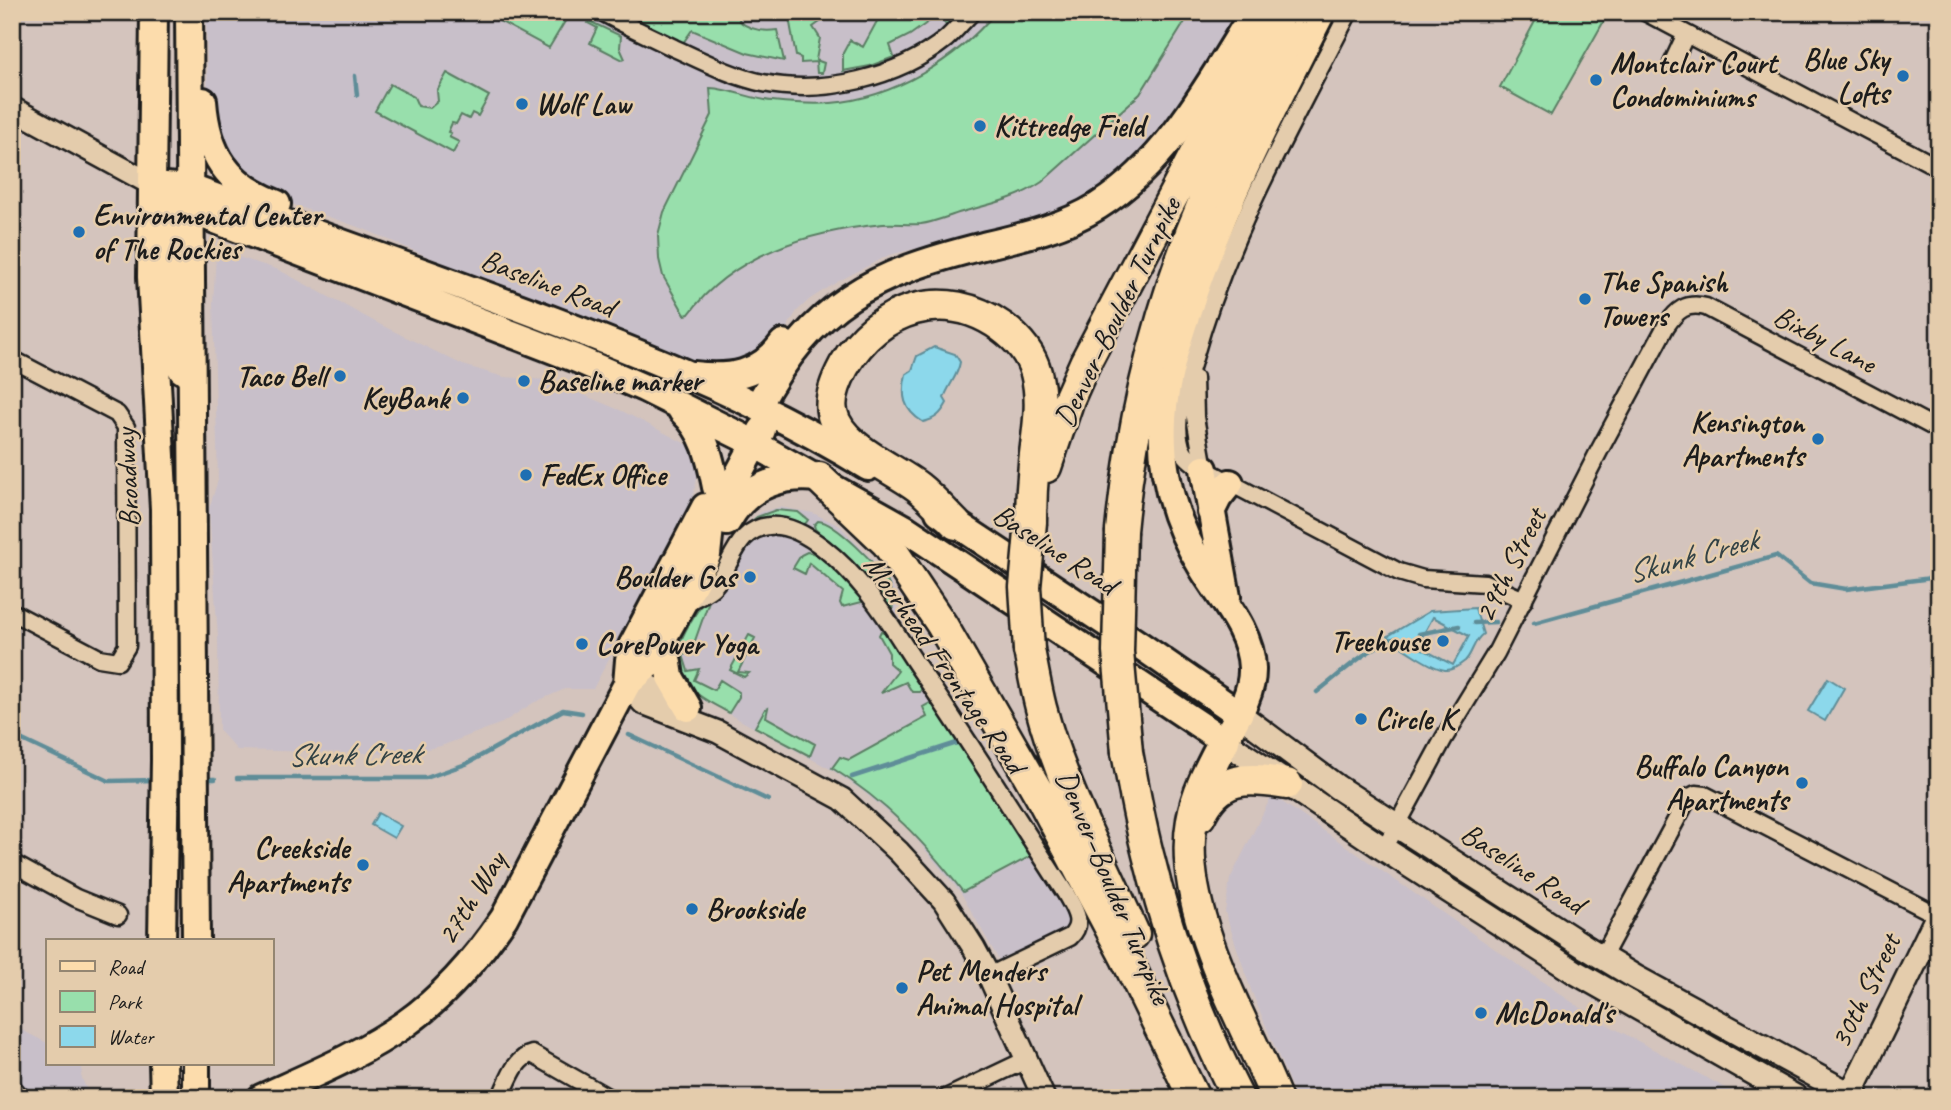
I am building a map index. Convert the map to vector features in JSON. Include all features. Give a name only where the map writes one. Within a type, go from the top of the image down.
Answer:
[{"type":"highway","name":"Denver–Boulder Turnpike","points":[[1208,1098],[1065,778],[1042,709],[1029,650],[1025,587],[1031,522],[1069,399],[1085,363],[1269,12]]},
{"type":"highway","name":"Denver–Boulder Turnpike","points":[[1238,1098],[1192,998],[1149,861],[1127,752],[1118,652],[1121,531],[1128,466],[1142,392],[1157,332],[1176,274],[1207,195],[1303,12]]},
{"type":"highway","points":[[956,524],[922,490],[848,439],[837,426],[831,410],[833,391],[839,375],[864,340],[890,318],[925,305],[969,309],[991,319],[1011,334],[1026,351],[1035,369],[1040,409],[1032,481],[1031,522]]},
{"type":"highway","points":[[819,478],[887,543],[942,625],[1041,797],[1126,958],[1194,1098]]},
{"type":"highway","points":[[1224,741],[1199,793],[1191,822],[1191,877],[1202,923],[1276,1098]]},
{"type":"highway","points":[[1190,843],[1205,805],[1223,786],[1252,779],[1287,784]]},
{"type":"main road","name":"Broadway","points":[[154,12],[151,276],[164,516],[165,760],[162,939]]},
{"type":"main road","name":"Broadway","points":[[191,12],[196,939]]},
{"type":"main road","points":[[191,12],[204,112],[212,146],[220,164],[239,184],[297,211],[338,241]]},
{"type":"main road","points":[[693,375],[717,378],[738,375],[761,367],[818,304],[864,272],[895,264],[941,258],[1054,225],[1097,207],[1133,178],[1180,125],[1254,12]]},
{"type":"main road","points":[[1224,741],[1247,694],[1252,669],[1250,651],[1231,612],[1195,556],[1176,516],[1163,453],[1165,399],[1183,323],[1226,207],[1322,12]]},
{"type":"main road","name":"Baseline Road","points":[[153,185],[422,299],[577,359],[671,401],[819,478],[906,529],[1056,627],[1384,849],[1594,985],[1797,1098]]},
{"type":"main road","points":[[153,185],[165,204],[169,221],[172,323],[180,363],[191,396]]},
{"type":"main road","name":"Baseline Road","points":[[190,199],[338,241],[458,284],[693,375],[765,409],[859,462],[956,524],[1142,646],[1239,713],[1307,766],[1602,958],[1852,1097]]},
{"type":"main road","name":"27th Way","points":[[261,1098],[322,1070],[405,1024],[462,974],[485,946],[504,918],[627,684],[648,665],[681,606],[708,569],[710,527],[785,360],[827,314],[871,283],[895,272],[941,258]]},
{"type":"main road","points":[[422,299],[432,291],[458,284]]},
{"type":"main road","points":[[671,401],[700,430],[716,487]]},
{"type":"main road","name":"27th Way","points":[[627,684],[628,660],[632,646],[716,487],[749,440]]},
{"type":"main road","points":[[1204,469],[1231,612]]},
{"type":"main road","points":[[708,569],[735,508],[761,486],[783,478],[819,478]]},
{"type":"main road","points":[[1211,512],[1230,483]]},
{"type":"main road","points":[[664,637],[670,677],[688,708]]},
{"type":"main road","name":"30th Street","points":[[1852,1097],[1938,914]]},
{"type":"main road","points":[[163,1064],[164,1098]]},
{"type":"main road","points":[[195,1098],[196,1064]]},
{"type":"street","points":[[601,12],[724,72],[765,83],[803,86],[838,85],[874,75],[915,58],[946,39],[972,12]]},
{"type":"street","points":[[1349,12],[1238,229],[1210,300],[1194,357],[1195,417],[1204,469],[1399,572],[1423,579],[1485,583],[1507,590],[1524,600]]},
{"type":"street","points":[[1645,12],[1939,169]]},
{"type":"street","points":[[1672,64],[1686,34]]},
{"type":"street","name":"Baseline Road","points":[[12,108],[153,185]]},
{"type":"street","name":"Bixby Lane","points":[[1684,306],[1695,304],[1706,307],[1939,430]]},
{"type":"street","name":"29th Street","points":[[1384,849],[1444,738],[1486,671],[1666,326],[1684,306]]},
{"type":"street","points":[[12,359],[117,414],[126,427],[127,646],[118,661],[99,658],[12,612]]},
{"type":"street","name":"Moorhead Frontage Road","points":[[708,569],[742,539],[760,528],[778,526],[810,538],[838,561],[867,591],[947,709],[1066,894],[1078,918],[1076,929],[1070,937],[989,976]]},
{"type":"street","points":[[627,684],[651,687],[688,708],[718,732]]},
{"type":"street","points":[[627,684],[643,703],[718,732],[834,795],[856,811],[906,858],[944,901],[989,976],[1044,1098]]},
{"type":"street","points":[[1602,958],[1688,798],[1696,794],[1705,795],[1938,914]]},
{"type":"street","points":[[12,863],[76,898],[118,915]]},
{"type":"street","points":[[500,1098],[517,1061],[532,1054],[609,1098]]},
{"type":"street","points":[[946,1098],[1026,1060]]},
{"type":"street","points":[[12,1087],[22,1098]]},
{"type":"shaded area","points":[[206,12],[1244,12],[1146,155],[1070,213],[966,241],[889,255],[810,299],[797,311],[769,357],[707,368],[493,285],[364,229],[277,199],[230,160],[208,110]]},
{"type":"shaded area","points":[[220,251],[279,270],[463,365],[504,377],[547,380],[622,411],[692,447],[700,465],[692,500],[593,689],[565,689],[533,703],[502,723],[441,746],[404,754],[237,750],[219,730],[218,638],[209,509],[218,480],[213,303],[216,256]]},
{"type":"shaded area","points":[[780,507],[813,513],[840,526],[886,574],[895,592],[898,623],[1078,925],[1004,969],[961,893],[907,828],[832,770],[701,699],[688,688],[678,646],[682,635],[738,531],[761,512]]},
{"type":"shaded area","points":[[1272,795],[1595,1018],[1744,1098],[1296,1098],[1251,990],[1225,912],[1230,879]]},
{"type":"shaded area","points":[[12,1025],[46,1042],[46,1064],[83,1064],[81,1076],[90,1098],[12,1098]]},
{"type":"green space","points":[[483,12],[497,12],[528,23],[533,21],[532,18],[520,12],[577,12],[576,15],[570,13],[549,48]]},
{"type":"green space","points":[[618,12],[737,12],[740,14],[739,21],[752,28],[777,30],[784,61],[747,53],[692,30],[683,43]]},
{"type":"green space","points":[[788,12],[810,13],[820,22],[813,27],[820,38],[816,60],[824,63],[822,73],[817,73],[816,62],[801,63],[801,58],[796,56]]},
{"type":"green space","points":[[882,12],[959,12],[946,25],[938,15],[910,35],[890,45],[894,57],[870,66],[843,71],[843,53],[850,40],[863,47]]},
{"type":"green space","points":[[996,12],[1191,12],[1140,94],[1033,188],[1004,200],[926,223],[856,227],[776,249],[728,276],[685,315],[663,276],[658,235],[664,212],[712,115],[710,88],[764,100],[794,103],[824,104],[855,100],[900,85],[943,61]]},
{"type":"green space","points":[[1540,12],[1609,12],[1551,115],[1500,87]]},
{"type":"green space","points":[[589,21],[621,36],[620,48],[625,59],[590,43],[597,28],[588,23]]},
{"type":"green space","points":[[447,73],[489,96],[478,116],[472,113],[469,119],[461,115],[456,124],[452,123],[449,137],[459,142],[453,153],[375,111],[390,84],[414,97],[418,106],[430,108],[438,101],[437,91]]},
{"type":"green space","points":[[776,510],[798,512],[808,520],[805,524],[772,521],[741,530],[757,517]]},
{"type":"green space","points":[[818,521],[845,537],[884,576],[891,591],[893,616],[866,577],[815,529],[814,525]]},
{"type":"green space","points":[[807,552],[829,564],[863,599],[862,602],[842,607],[840,603],[843,592],[809,563],[805,574],[793,568],[801,555]]},
{"type":"green space","points":[[709,601],[691,652],[683,655],[688,671],[699,669],[694,680],[714,690],[720,680],[739,692],[739,697],[729,713],[692,689],[681,663],[680,646],[685,632],[703,602]]},
{"type":"green space","points":[[881,631],[887,633],[923,685],[920,692],[912,692],[906,682],[881,693],[898,671],[889,663],[889,653],[879,635]]},
{"type":"green space","points":[[749,635],[755,638],[738,672],[749,673],[744,677],[730,670]]},
{"type":"green space","points":[[932,702],[1033,855],[963,892],[904,824],[832,768],[840,757],[849,760],[927,717],[923,707]]},
{"type":"green space","points":[[768,708],[766,717],[815,744],[810,756],[755,727]]},
{"type":"water","points":[[934,347],[955,354],[960,362],[944,398],[947,403],[945,407],[935,418],[923,422],[911,412],[905,401],[904,382],[917,356]]},
{"type":"water","points":[[1475,608],[1483,634],[1465,661],[1453,669],[1445,670],[1432,665],[1388,636],[1430,611]],"holes":[[[1433,617],[1469,636],[1453,665],[1417,646]]]},
{"type":"water","points":[[1828,678],[1844,688],[1825,721],[1808,711]]},
{"type":"water","points":[[378,813],[401,826],[394,838],[371,825]]},
{"type":"waterway","points":[[355,76],[357,95]]},
{"type":"waterway","name":"Skunk Creek","points":[[1534,623],[1776,556],[1810,583],[1846,589],[1939,577]]},
{"type":"waterway","name":"Skunk Creek","points":[[1474,623],[1496,622]]},
{"type":"waterway","name":"Skunk Creek","points":[[1419,634],[1459,626]]},
{"type":"waterway","name":"Skunk Creek","points":[[1317,692],[1377,646],[1397,638]]},
{"type":"waterway","name":"Skunk Creek","points":[[237,778],[426,778],[466,764],[563,710],[582,713]]},
{"type":"waterway","name":"Skunk Creek","points":[[12,735],[109,781],[155,780]]},
{"type":"waterway","name":"Skunk Creek","points":[[629,735],[768,800]]},
{"type":"waterway","name":"Skunk Creek","points":[[852,777],[957,743]]},
{"type":"waterway","name":"Skunk Creek","points":[[202,779],[215,779]]},
{"type":"place","name":"Blue Sky Lofts","points":[[1903,76]]},
{"type":"place","name":"Montclair Court Condominiums","points":[[1596,80]]},
{"type":"place","name":"Wolf Law","points":[[522,104]]},
{"type":"place","name":"Kittredge Field","points":[[980,126]]},
{"type":"place","name":"Environmental Center of The Rockies","points":[[79,232]]},
{"type":"place","name":"The Spanish Towers","points":[[1585,299]]},
{"type":"place","name":"Taco Bell","points":[[340,376]]},
{"type":"place","name":"Baseline marker","points":[[524,381]]},
{"type":"place","name":"KeyBank","points":[[463,398]]},
{"type":"place","name":"Kensington Apartments","points":[[1818,439]]},
{"type":"place","name":"FedEx Office","points":[[526,475]]},
{"type":"place","name":"Boulder Gas","points":[[750,577]]},
{"type":"place","name":"Treehouse","points":[[1443,641]]},
{"type":"place","name":"CorePower Yoga","points":[[582,644]]},
{"type":"place","name":"Circle K","points":[[1361,719]]},
{"type":"place","name":"Buffalo Canyon Apartments","points":[[1802,783]]},
{"type":"place","name":"Creekside Apartments","points":[[363,865]]},
{"type":"place","name":"Brookside","points":[[692,909]]},
{"type":"place","name":"Pet Menders Animal Hospital","points":[[902,988]]},
{"type":"place","name":"McDonald's","points":[[1481,1013]]}]
